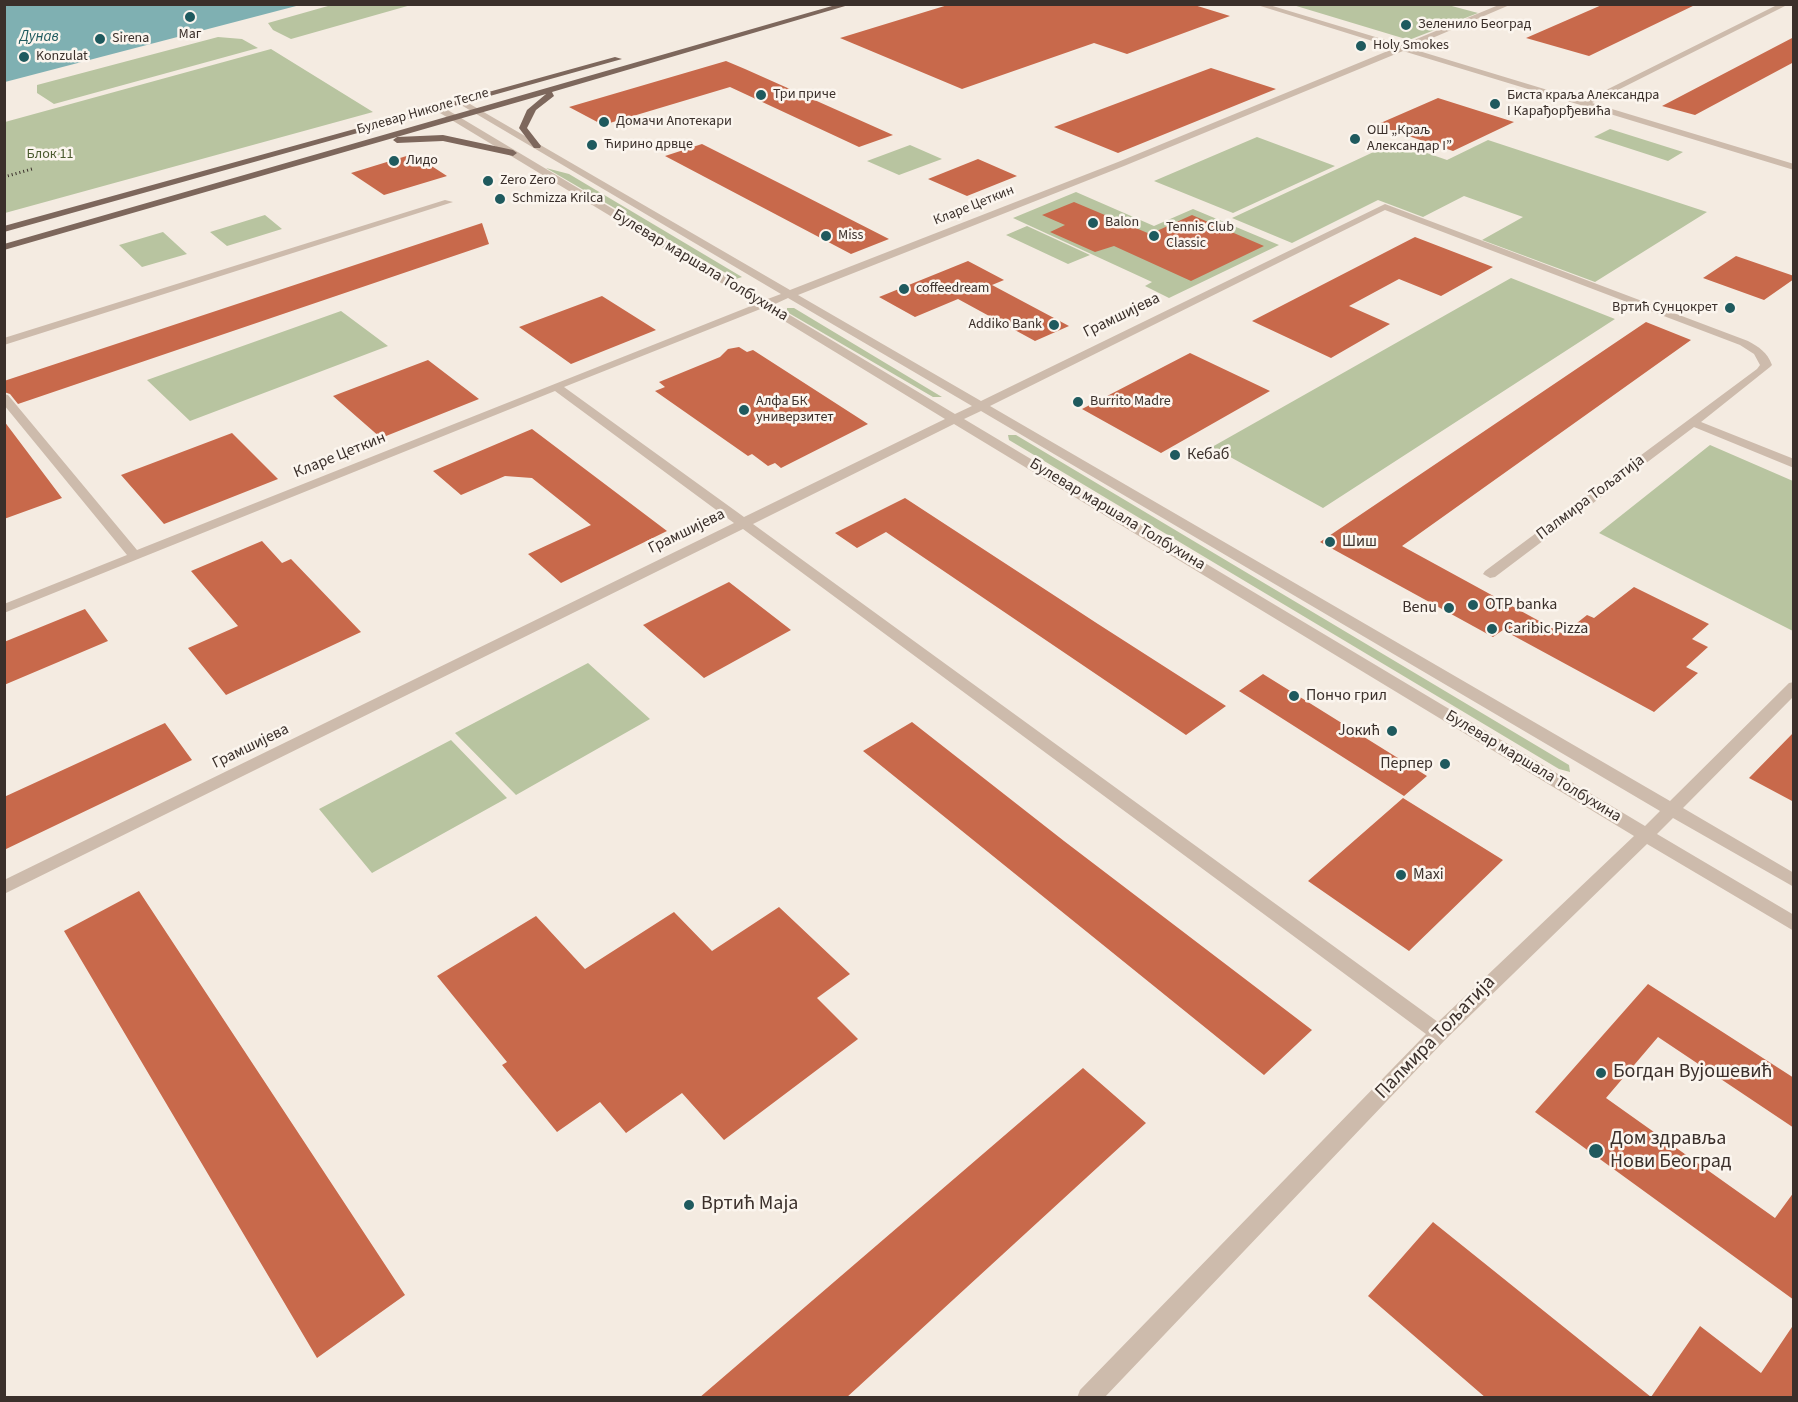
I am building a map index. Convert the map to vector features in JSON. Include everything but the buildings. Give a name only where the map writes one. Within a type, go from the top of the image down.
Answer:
[{"type":"main road","points":[[804,7],[814,4]]},
{"type":"main road","name":"Булевар Николе Тесле","points":[[4,247],[849,4]]},
{"type":"main road","name":"Булевар Николе Тесле","points":[[4,229],[629,56]]},
{"type":"main road","points":[[537,146],[523,128],[526,116],[537,103],[564,85]]},
{"type":"main road","points":[[362,144],[443,138],[513,153]]},
{"type":"street","points":[[1257,4],[1794,167]]},
{"type":"street","name":"Кларе Цеткин","points":[[4,609],[556,386],[953,231],[1509,4]]},
{"type":"street","points":[[1584,104],[1786,4]]},
{"type":"street","name":"Булевар маршала Толбухина","points":[[460,102],[1794,881]]},
{"type":"street","name":"Булевар маршала Толбухина","points":[[438,108],[1794,924]]},
{"type":"street","points":[[4,342],[448,202]]},
{"type":"street","name":"Грамшијева","points":[[4,888],[1385,207],[1644,305]]},
{"type":"street","name":"Палмира Тољатија","points":[[1490,574],[1766,365],[1761,353],[1744,344],[1644,305]]},
{"type":"street","points":[[556,386],[1439,1033]]},
{"type":"street","points":[[4,397],[135,556]]},
{"type":"street","points":[[1692,422],[1794,464]]},
{"type":"street","name":"Палмира Тољатија","points":[[1088,1398],[1439,1033],[1646,836],[1794,687]]},
{"type":"green space","points":[[335,4],[411,5],[291,39],[273,30],[268,23]]},
{"type":"green space","points":[[1293,5],[1448,5],[1478,13],[1409,40]]},
{"type":"green space","points":[[218,37],[242,39],[258,48],[54,104],[37,93],[37,85]]},
{"type":"green space","name":"Блок 11","points":[[271,49],[373,112],[5,213],[5,122]]},
{"type":"green space","points":[[1610,129],[1683,152],[1668,161],[1594,137]]},
{"type":"green space","points":[[1257,137],[1335,166],[1233,213],[1154,181]]},
{"type":"green space","points":[[1488,140],[1707,212],[1595,282],[1482,240],[1523,217],[1464,196],[1423,217],[1378,200],[1292,243],[1232,218],[1395,142],[1447,160]]},
{"type":"green space","points":[[910,145],[942,159],[899,175],[867,161]]},
{"type":"green space","points":[[546,168],[569,174],[742,277],[736,279]]},
{"type":"green space","name":"Tennis Club Classic","points":[[1076,192],[1154,226],[1193,209],[1279,245],[1169,298],[1145,286],[1152,282],[1013,218]]},
{"type":"green space","points":[[265,215],[282,229],[227,246],[210,232]]},
{"type":"green space","points":[[1027,226],[1090,255],[1068,264],[1006,235]]},
{"type":"green space","points":[[163,232],[187,254],[142,267],[119,245]]},
{"type":"green space","points":[[1511,278],[1615,319],[1323,508],[1212,447]]},
{"type":"green space","points":[[787,308],[794,308],[942,397],[933,397],[787,312]]},
{"type":"green space","points":[[341,311],[388,346],[190,421],[147,380]]},
{"type":"green space","points":[[1008,435],[1016,435],[1569,765],[1570,772],[1559,769],[1009,440]]},
{"type":"green space","points":[[1710,445],[1793,481],[1793,631],[1599,533]]},
{"type":"green space","points":[[588,663],[650,719],[516,795],[455,733]]},
{"type":"green space","points":[[451,740],[507,798],[372,873],[319,809]]},
{"type":"water","name":"Дунав","points":[[5,4],[300,5],[5,82]]},
{"type":"railway","points":[[4,177],[32,169]]},
{"type":"place","name":"Маг","points":[[190,17]]},
{"type":"place","name":"Зеленило Београд","points":[[1406,25]]},
{"type":"place","name":"Sirena","points":[[100,39]]},
{"type":"place","name":"Holy Smokes","points":[[1361,46]]},
{"type":"place","name":"Konzulat","points":[[24,57]]},
{"type":"place","name":"Три приче","points":[[761,95]]},
{"type":"place","name":"Биста краља Александра I Карађорђевића","points":[[1495,104]]},
{"type":"place","name":"Домачи Апотекари","points":[[604,122]]},
{"type":"place","name":"ОШ „Краљ Александар I”","points":[[1355,139]]},
{"type":"place","name":"Ћирино дрвце","points":[[592,145]]},
{"type":"place","name":"Лидо","points":[[394,161]]},
{"type":"place","name":"Zero Zero","points":[[488,181]]},
{"type":"place","name":"Schmizza Krilca","points":[[500,199]]},
{"type":"place","name":"Balon","points":[[1093,223]]},
{"type":"place","name":"Miss","points":[[826,236]]},
{"type":"place","name":"Tennis Club Classic","points":[[1154,236]]},
{"type":"place","name":"coffeedream","points":[[904,289]]},
{"type":"place","name":"Вртић Сунцокрет","points":[[1730,308]]},
{"type":"place","name":"Addiko Bank","points":[[1054,325]]},
{"type":"place","name":"Burrito Madre","points":[[1078,402]]},
{"type":"place","name":"Алфа БК универзитет","points":[[744,410]]},
{"type":"place","name":"Кебаб","points":[[1175,455]]},
{"type":"place","name":"Шиш","points":[[1330,542]]},
{"type":"place","name":"OTP banka","points":[[1473,605]]},
{"type":"place","name":"Benu","points":[[1449,608]]},
{"type":"place","name":"Caribic Pizza","points":[[1492,629]]},
{"type":"place","name":"Пончо грил","points":[[1294,696]]},
{"type":"place","name":"Јокић","points":[[1392,731]]},
{"type":"place","name":"Перпер","points":[[1445,764]]},
{"type":"place","name":"Maxi","points":[[1401,875]]},
{"type":"place","name":"Богдан Вујошевић","points":[[1601,1073]]},
{"type":"place","name":"Дом здравља Нови Београд","points":[[1596,1151]]},
{"type":"place","name":"Вртић Маја","points":[[689,1205]]}]
